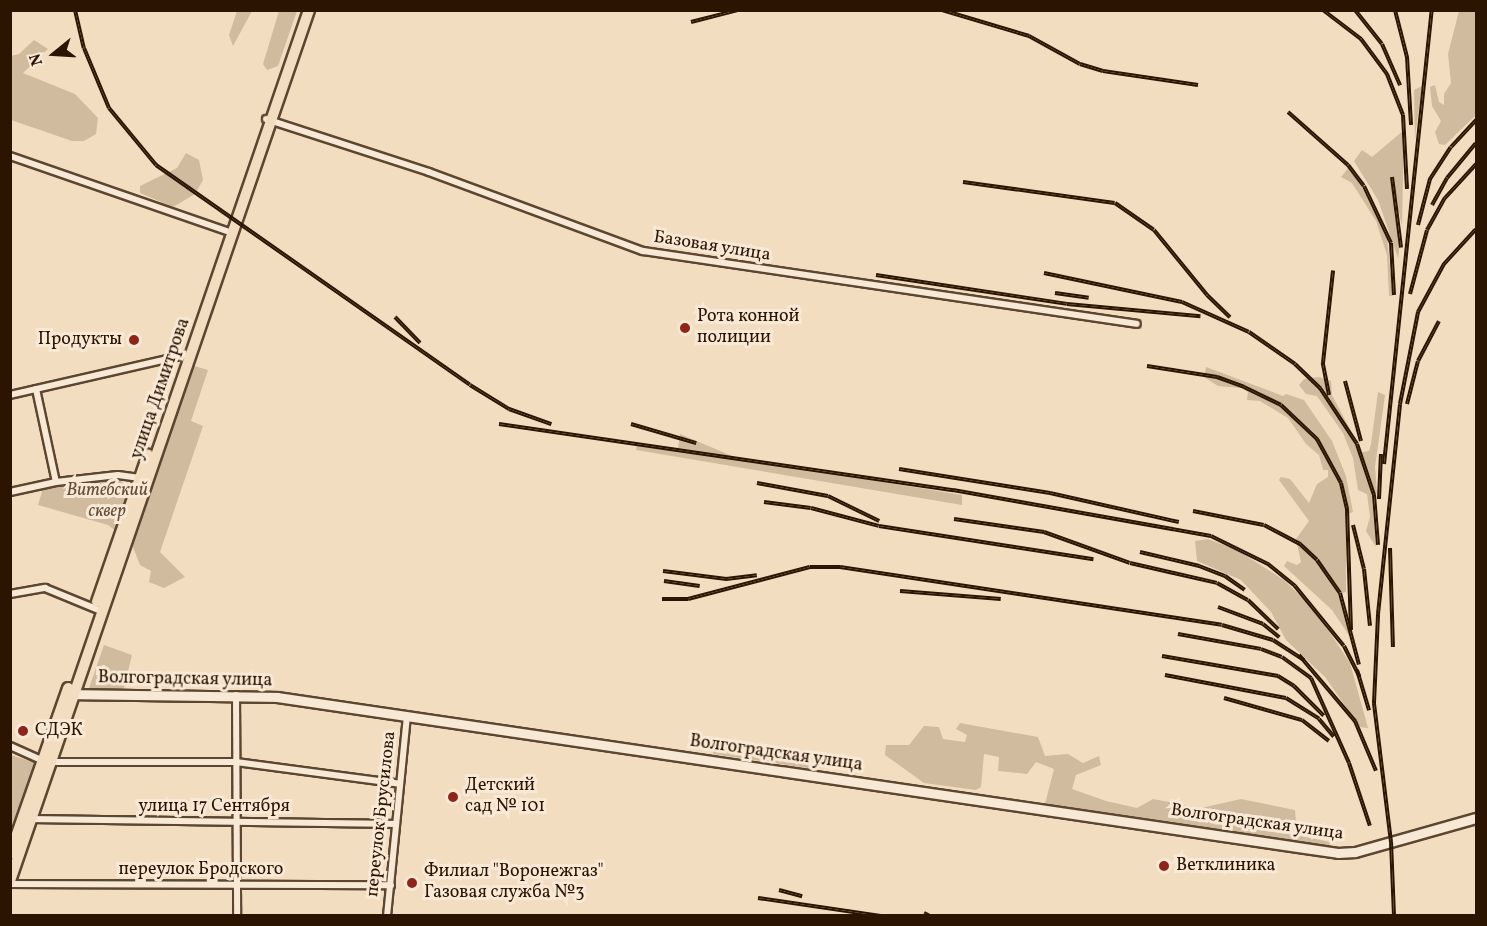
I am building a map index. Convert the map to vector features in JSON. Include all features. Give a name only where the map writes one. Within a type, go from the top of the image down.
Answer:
[{"type":"main road","name":"улица Димитрова","points":[[10,854],[47,761],[268,120],[303,10]]},
{"type":"main road","name":"улица Димитрова","points":[[98,609],[140,478],[187,356],[227,231],[309,10]]},
{"type":"main road","name":"Волгоградская улица","points":[[69,694],[236,694],[407,716],[1331,852],[1355,852],[1476,818]]},
{"type":"main road","name":"улица Димитрова","points":[[10,882],[32,819],[47,761]]},
{"type":"street","name":"Базовая улица","points":[[268,120],[429,172],[643,251],[1137,324]]},
{"type":"street","points":[[10,156],[227,231]]},
{"type":"street","points":[[10,395],[187,356]]},
{"type":"street","points":[[36,389],[56,482]]},
{"type":"street","points":[[10,492],[56,482],[118,475],[140,478]]},
{"type":"street","points":[[10,594],[45,588],[98,609]]},
{"type":"street","points":[[236,694],[237,915]]},
{"type":"street","name":"переулок Брусилова","points":[[387,915],[407,716]]},
{"type":"street","points":[[10,746],[47,761],[236,762],[400,784]]},
{"type":"street","name":"улица 17 Сентября","points":[[32,819],[396,824]]},
{"type":"street","name":"переулок Бродского","points":[[10,882],[391,885]]},
{"type":"green space","points":[[237,11],[252,11],[233,46],[229,35]]},
{"type":"green space","points":[[279,11],[297,11],[278,66],[267,70],[263,64]]},
{"type":"green space","points":[[1459,11],[1476,11],[1476,115],[1445,145],[1439,144],[1435,132],[1441,121],[1432,106],[1430,87],[1435,85],[1439,102],[1444,105],[1444,94],[1451,83],[1448,54]]},
{"type":"green space","points":[[34,40],[48,49],[23,73],[75,94],[98,118],[96,134],[84,141],[72,141],[11,120],[11,56],[19,54]]},
{"type":"green space","points":[[1422,86],[1416,130],[1415,140],[1414,90]]},
{"type":"green space","points":[[1404,130],[1402,226],[1399,212],[1394,212],[1400,243],[1398,258],[1378,200],[1354,161],[1362,150],[1372,157]]},
{"type":"green space","points":[[186,153],[199,160],[203,180],[195,194],[173,207],[140,193],[140,186],[177,168]]},
{"type":"green space","points":[[1348,168],[1366,193],[1387,237],[1393,296],[1389,296],[1387,255],[1376,221],[1352,183],[1341,177]]},
{"type":"green space","points":[[191,365],[208,370],[191,421],[203,426],[160,552],[185,577],[164,588],[149,582],[151,571],[140,565],[131,542]]},
{"type":"green space","points":[[1206,367],[1283,396],[1286,394],[1304,400],[1332,441],[1346,476],[1353,512],[1346,515],[1346,592],[1338,594],[1352,640],[1332,610],[1284,566],[1287,561],[1297,565],[1301,562],[1296,539],[1309,521],[1279,480],[1281,477],[1290,479],[1309,503],[1317,484],[1328,477],[1328,470],[1323,470],[1319,455],[1306,444],[1288,418],[1260,401],[1247,400],[1248,392],[1241,388],[1218,386],[1204,377]]},
{"type":"green space","points":[[1319,377],[1331,381],[1332,395],[1362,452],[1369,451],[1371,444],[1378,392],[1385,395],[1375,467],[1377,493],[1372,497],[1376,547],[1366,531],[1370,517],[1367,494],[1358,490],[1353,458],[1343,433],[1317,396],[1306,394],[1299,385],[1304,379]]},
{"type":"green space","points":[[680,434],[737,458],[962,495],[962,505],[636,450],[637,443],[678,448]]},
{"type":"green space","name":"Витебский сквер","points":[[121,481],[133,491],[117,532],[108,525],[38,505],[44,485]]},
{"type":"green space","points":[[1208,539],[1237,550],[1284,580],[1315,610],[1350,663],[1368,728],[1360,727],[1325,677],[1286,640],[1271,612],[1241,580],[1197,561],[1195,541]]},
{"type":"green space","points":[[104,645],[132,655],[123,692],[89,688]]},
{"type":"green space","points":[[960,723],[1038,737],[1045,756],[1068,754],[1083,763],[1099,756],[1101,765],[1076,775],[1072,789],[1106,801],[1137,808],[1153,799],[1201,808],[1241,799],[1295,810],[1296,821],[1277,831],[1330,842],[1329,846],[1045,804],[1054,769],[1036,762],[1027,774],[998,771],[999,757],[984,754],[981,787],[976,790],[924,783],[885,755],[886,745],[909,745],[924,726],[939,727],[943,739],[965,742],[967,735],[956,729]]},
{"type":"green space","points":[[714,741],[812,756],[808,768],[713,754]]},
{"type":"green space","points":[[11,755],[36,763],[11,837]]},
{"type":"railway","points":[[75,10],[84,48],[109,108],[156,165],[470,385],[509,409],[551,424]]},
{"type":"railway","points":[[691,22],[738,10]]},
{"type":"railway","points":[[942,10],[1029,36],[1080,64],[1103,71],[1198,85]]},
{"type":"railway","points":[[1323,10],[1361,39],[1387,74],[1403,115],[1407,189]]},
{"type":"railway","points":[[1355,10],[1382,44],[1400,85]]},
{"type":"railway","points":[[1395,10],[1407,57],[1411,125]]},
{"type":"railway","points":[[1384,464],[1432,10]]},
{"type":"railway","points":[[1288,112],[1348,165],[1364,186],[1391,243],[1394,295]]},
{"type":"railway","points":[[1418,225],[1430,179],[1451,147],[1476,120]]},
{"type":"railway","points":[[1432,205],[1447,178],[1476,143]]},
{"type":"railway","points":[[1410,294],[1427,230],[1445,198],[1476,164]]},
{"type":"railway","points":[[1392,177],[1401,247]]},
{"type":"railway","points":[[963,182],[1115,203],[1154,230],[1207,295],[1230,317]]},
{"type":"railway","points":[[1394,916],[1391,842],[1374,703],[1378,614],[1400,404],[1418,312],[1444,264],[1476,229]]},
{"type":"railway","points":[[1329,395],[1323,363],[1333,271]]},
{"type":"railway","points":[[1044,273],[1182,302],[1249,332],[1295,364],[1320,388],[1357,444],[1374,495],[1378,545]]},
{"type":"railway","points":[[876,275],[1067,304],[1200,316]]},
{"type":"railway","points":[[1055,293],[1089,298]]},
{"type":"railway","points":[[395,317],[420,343]]},
{"type":"railway","points":[[1407,404],[1418,361],[1439,321]]},
{"type":"railway","points":[[1147,366],[1217,377],[1244,387],[1281,405],[1317,439],[1341,483],[1347,509],[1351,630]]},
{"type":"railway","points":[[1345,381],[1361,441]]},
{"type":"railway","points":[[499,424],[953,490],[1211,536],[1268,564],[1295,586],[1344,646],[1359,676]]},
{"type":"railway","points":[[631,424],[696,443]]},
{"type":"railway","points":[[1379,499],[1381,454]]},
{"type":"railway","points":[[899,469],[1050,493],[1179,522]]},
{"type":"railway","points":[[757,483],[828,496],[879,521]]},
{"type":"railway","points":[[764,502],[811,508],[879,526],[1093,559]]},
{"type":"railway","points":[[1193,511],[1264,525],[1300,544],[1317,560],[1340,593],[1359,665]]},
{"type":"railway","points":[[954,519],[1044,532],[1130,563],[1217,583],[1248,600],[1278,629]]},
{"type":"railway","points":[[1353,525],[1364,569],[1370,626]]},
{"type":"railway","points":[[1390,548],[1393,647]]},
{"type":"railway","points":[[1140,552],[1199,566],[1225,576],[1245,590]]},
{"type":"railway","points":[[662,599],[688,599],[810,567],[840,567],[1222,625],[1273,640],[1304,660]]},
{"type":"railway","points":[[663,571],[726,579],[757,575]]},
{"type":"railway","points":[[664,581],[700,586]]},
{"type":"railway","points":[[900,591],[1001,599]]},
{"type":"railway","points":[[1218,607],[1263,624],[1279,637]]},
{"type":"railway","points":[[1178,634],[1261,649],[1282,657],[1311,678],[1349,763],[1370,826]]},
{"type":"railway","points":[[1299,655],[1355,721],[1376,771]]},
{"type":"railway","points":[[1162,656],[1278,676],[1294,686],[1324,716]]},
{"type":"railway","points":[[1357,670],[1369,710]]},
{"type":"railway","points":[[1165,675],[1286,698],[1319,719],[1334,737]]},
{"type":"railway","points":[[1224,698],[1302,720],[1329,741]]},
{"type":"railway","points":[[779,890],[802,896]]},
{"type":"railway","points":[[758,898],[881,916]]},
{"type":"railway","points":[[924,913],[930,916]]},
{"type":"place","name":"Рота конной полиции","points":[[685,328]]},
{"type":"place","name":"Продукты","points":[[134,340]]},
{"type":"place","name":"СДЭК","points":[[23,731]]},
{"type":"place","name":"Детский сад № 101","points":[[453,797]]},
{"type":"place","name":"Ветклиника","points":[[1164,866]]},
{"type":"place","name":"Филиал \"Воронежгаз\" Газовая служба №3","points":[[412,883]]}]
